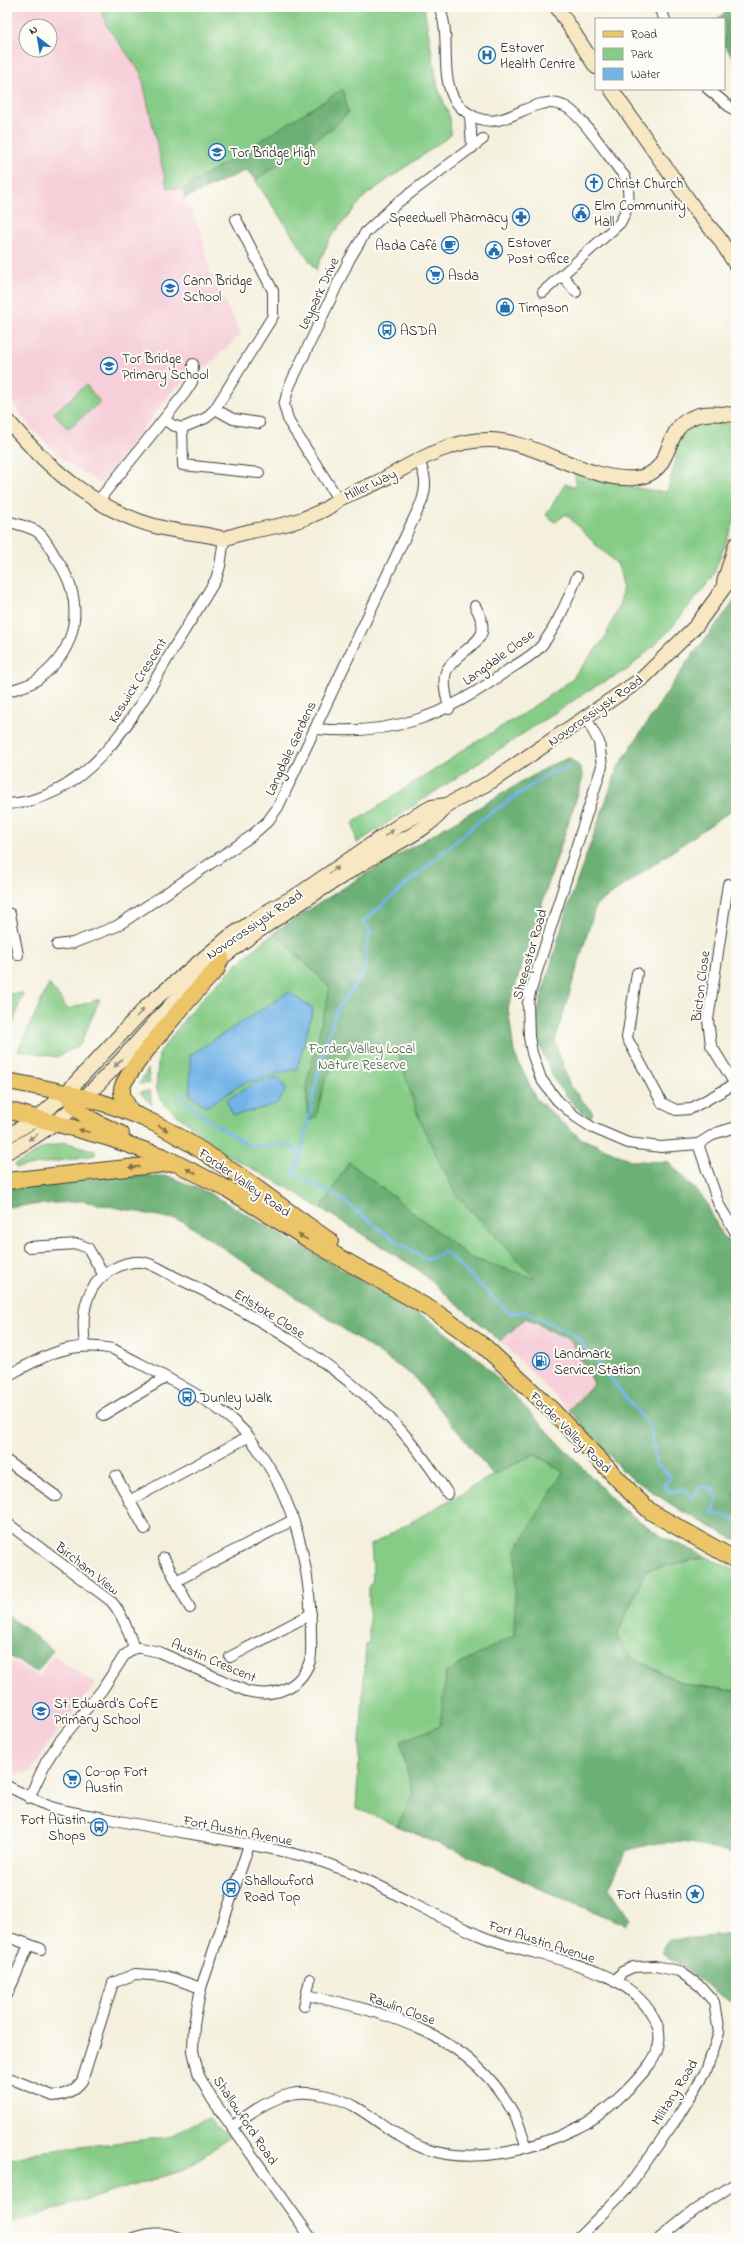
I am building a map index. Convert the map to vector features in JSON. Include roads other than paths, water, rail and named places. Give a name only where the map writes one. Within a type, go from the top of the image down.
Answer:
[{"type":"main road","points":[[558,7],[595,64]]},
{"type":"main road","points":[[612,90],[696,211],[719,238],[736,265]]},
{"type":"main road","name":"Miller Way","points":[[7,420],[50,466],[74,486],[121,514],[167,529],[224,538],[235,534],[277,527],[305,518],[418,460],[456,444],[490,440],[522,445],[590,470],[618,477],[635,478],[656,469],[664,460],[675,433],[690,418],[701,414],[736,416]]},
{"type":"main road","name":"Novorossiysk Road","points":[[721,590],[736,544]]},
{"type":"main road","name":"Novorossiysk Road","points":[[38,1118],[67,1092],[149,1004],[229,937],[270,910],[299,894],[401,824],[432,807],[447,805],[492,781],[586,718],[648,673],[696,626],[736,571]]},
{"type":"main road","name":"Novorossiysk Road","points":[[55,1123],[80,1103],[183,991],[221,958],[277,918],[422,827],[441,814],[447,805]]},
{"type":"main road","points":[[132,1114],[122,1096],[121,1087],[143,1054],[216,970],[221,958]]},
{"type":"main road","points":[[7,1081],[67,1092],[103,1126],[153,1147],[168,1160]]},
{"type":"main road","name":"Forder Valley Road","points":[[80,1103],[132,1114],[193,1145],[410,1297]]},
{"type":"main road","name":"Forder Valley Road","points":[[7,1110],[55,1123],[168,1160],[229,1190],[311,1241],[437,1313],[485,1347],[550,1408],[651,1512],[736,1560]]},
{"type":"main road","points":[[7,1136],[38,1118]]},
{"type":"main road","points":[[9,1152],[55,1123]]},
{"type":"main road","points":[[7,1181],[168,1160]]},
{"type":"street","points":[[439,7],[444,19],[445,59],[450,88],[460,108],[470,115],[482,120],[499,121],[539,104],[564,105],[586,127],[625,177],[630,197],[620,223],[543,292]]},
{"type":"street","points":[[658,7],[664,18]]},
{"type":"street","points":[[709,90],[736,112]]},
{"type":"street","points":[[470,115],[472,148]]},
{"type":"street","name":"Leypark Drive","points":[[338,500],[289,422],[284,405],[287,392],[356,244],[365,233],[397,203],[483,139]]},
{"type":"street","points":[[164,419],[172,425],[182,428],[206,418],[216,408],[273,316],[273,291],[236,219]]},
{"type":"street","points":[[562,276],[576,292]]},
{"type":"street","points":[[98,501],[192,382],[192,364]]},
{"type":"street","points":[[216,408],[233,419],[259,423]]},
{"type":"street","points":[[182,428],[182,465],[259,473]]},
{"type":"street","name":"Langdale Gardens","points":[[57,945],[73,943],[117,926],[250,837],[268,821],[278,807],[316,729],[335,684],[350,657],[422,501],[426,484],[425,475],[418,460]]},
{"type":"street","points":[[7,521],[38,532],[72,585],[76,609],[72,629],[58,660],[38,680],[7,692]]},
{"type":"street","name":"Keswick Crescent","points":[[7,804],[31,801],[53,793],[77,777],[102,755],[126,727],[216,579],[220,566],[224,538]]},
{"type":"street","name":"Langdale Close","points":[[316,729],[358,730],[392,727],[449,709],[496,679],[541,646],[559,621],[577,577]]},
{"type":"street","name":"Langdale Close","points":[[449,709],[445,685],[446,670],[465,649],[481,638],[484,627],[483,620],[475,606]]},
{"type":"street","name":"Sheepstor Road","points":[[586,718],[599,742],[602,766],[530,993],[528,1016],[532,1053],[536,1068],[548,1090],[576,1117],[593,1128],[617,1139],[642,1146],[662,1147],[698,1144],[716,1134],[736,1127]]},
{"type":"street","name":"Bicton Close","points":[[638,973],[627,1038],[662,1103],[676,1110],[690,1109],[736,1085],[711,1045],[708,1020],[728,884]]},
{"type":"street","points":[[7,913],[10,914],[18,955]]},
{"type":"street","points":[[698,1144],[714,1193],[736,1234]]},
{"type":"street","points":[[28,1247],[78,1244],[88,1248],[103,1274]]},
{"type":"street","name":"Erlstoke Close","points":[[85,1345],[83,1327],[87,1299],[92,1288],[103,1274],[125,1262],[143,1262],[218,1297],[282,1335],[365,1394],[416,1445],[448,1494]]},
{"type":"street","name":"Austin Crescent","points":[[7,1376],[65,1348],[85,1345],[114,1349],[215,1407],[248,1437],[274,1474],[293,1520],[304,1559],[311,1614],[310,1661],[296,1682],[280,1692],[269,1695],[260,1695],[246,1691],[152,1649],[134,1648]]},
{"type":"street","points":[[103,1415],[165,1378]]},
{"type":"street","points":[[129,1501],[248,1437]]},
{"type":"street","points":[[7,1461],[56,1496]]},
{"type":"street","points":[[116,1476],[145,1529]]},
{"type":"street","points":[[176,1581],[293,1520]]},
{"type":"street","name":"Bircham View","points":[[7,1523],[111,1601],[118,1610],[125,1624],[134,1648]]},
{"type":"street","points":[[164,1558],[190,1608]]},
{"type":"street","points":[[230,1657],[311,1614]]},
{"type":"street","points":[[29,1798],[46,1762],[59,1742],[102,1690],[124,1656],[134,1648]]},
{"type":"street","name":"Fort Austin Avenue","points":[[8,1790],[55,1808],[306,1857],[349,1872],[484,1938],[578,1964],[615,1982],[634,1994],[651,2011],[658,2024],[660,2039],[654,2057],[642,2074],[604,2110],[586,2124],[527,2148],[494,2154],[452,2155],[436,2152],[421,2148],[352,2104],[326,2096],[306,2094],[291,2094],[263,2106],[232,2127]]},
{"type":"street","name":"Shallowford Road","points":[[250,1845],[201,1988],[194,2024],[193,2051],[200,2076],[212,2099],[311,2238]]},
{"type":"street","points":[[14,1939],[41,1949]]},
{"type":"street","points":[[7,1995],[29,1945]]},
{"type":"street","name":"Military Road","points":[[578,2238],[626,2190],[678,2115],[706,2071],[720,2033],[714,2002],[700,1986],[679,1971],[655,1966],[632,1967],[622,1972],[615,1982]]},
{"type":"street","points":[[7,2077],[53,2096],[61,2095],[75,2089],[82,2081],[114,1984],[135,1974],[166,1976],[201,1988]]},
{"type":"street","points":[[304,2006],[310,1979]]},
{"type":"street","name":"Rawlin Close","points":[[307,1996],[357,2007],[412,2025],[434,2035],[460,2052],[481,2069],[505,2099],[516,2117],[527,2148]]},
{"type":"street","points":[[660,2238],[695,2210],[736,2183]]},
{"type":"street","points":[[133,2238],[155,2233],[167,2234],[180,2238]]},
{"type":"water","points":[[289,992],[313,1009],[297,1069],[242,1084],[206,1107],[190,1095],[190,1055]]},
{"type":"water","points":[[279,1078],[286,1089],[278,1103],[233,1115],[226,1100],[255,1083]]},
{"type":"waterway","points":[[569,768],[551,772],[479,821],[363,922],[371,931],[366,947],[366,964],[361,977],[337,1009],[322,1056],[300,1158],[293,1173],[343,1200],[386,1234],[427,1260],[445,1252],[511,1314],[524,1311],[575,1335],[650,1427],[657,1465],[671,1476],[664,1485],[670,1492],[682,1489],[692,1497],[701,1487],[712,1488],[717,1500],[712,1513],[736,1519]]},
{"type":"waterway","points":[[177,1096],[183,1097],[198,1113],[249,1146],[289,1145],[300,1155]]},
{"type":"place","name":"Estover Health Centre","points":[[487,55]]},
{"type":"place","name":"Tor Bridge High","points":[[217,152]]},
{"type":"place","name":"Christ Church","points":[[594,183]]},
{"type":"place","name":"Elm Community Hall","points":[[581,213]]},
{"type":"place","name":"Speedwell Pharmacy","points":[[521,217]]},
{"type":"place","name":"Asda Café","points":[[450,245]]},
{"type":"place","name":"Estover Post Office","points":[[494,250]]},
{"type":"place","name":"Asda","points":[[435,275]]},
{"type":"place","name":"Cann Bridge School","points":[[170,288]]},
{"type":"place","name":"Timpson","points":[[505,307]]},
{"type":"place","name":"ASDA","points":[[387,330]]},
{"type":"place","name":"Tor Bridge Primary School","points":[[109,366]]},
{"type":"place","name":"Landmark Service Station","points":[[541,1361]]},
{"type":"place","name":"Dunley Walk","points":[[187,1397]]},
{"type":"place","name":"St Edward's CofE Primary School","points":[[41,1711]]},
{"type":"place","name":"Co-op Fort Austin","points":[[72,1779]]},
{"type":"place","name":"Fort Austin Shops","points":[[99,1827]]},
{"type":"place","name":"Shallowford Road Top","points":[[231,1888]]},
{"type":"place","name":"Fort Austin","points":[[695,1894]]},
{"type":"park label","name":"Forder Valley Local Nature Reserve","points":[[362,1056]]}]
